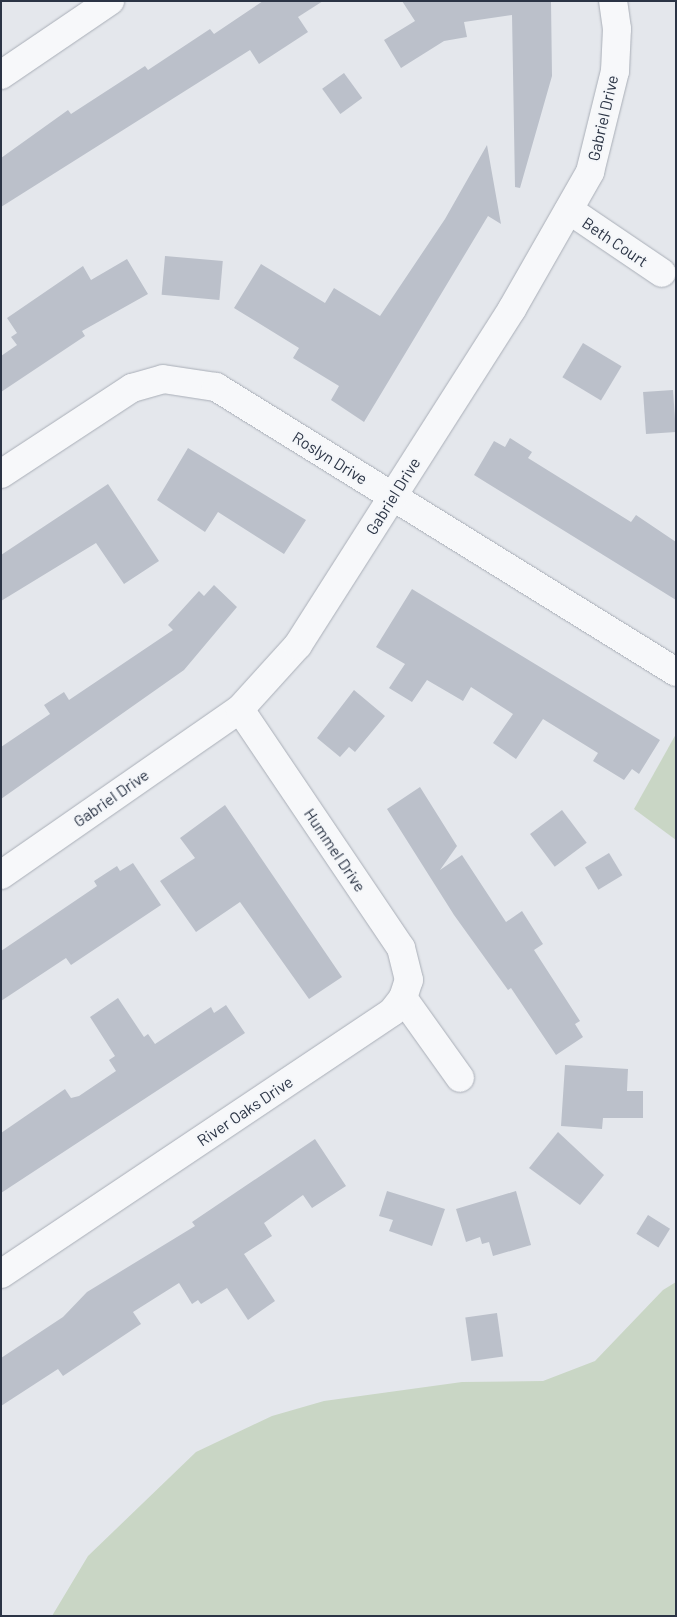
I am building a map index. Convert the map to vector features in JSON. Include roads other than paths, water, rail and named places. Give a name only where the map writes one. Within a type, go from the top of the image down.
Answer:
[{"type":"street","points":[[1,75],[110,1]]},
{"type":"street","name":"Gabriel Drive","points":[[1,875],[240,709],[298,645],[392,497],[569,210],[590,172],[606,122],[618,28],[613,1]]},
{"type":"street","name":"Beth Court","points":[[569,210],[662,273]]},
{"type":"street","name":"Roslyn Drive","points":[[1,474],[132,388],[163,379],[190,380],[230,394],[392,497],[676,672]]},
{"type":"street","name":"Hummel Drive","points":[[240,709],[401,948],[409,980],[403,998]]},
{"type":"street","points":[[403,998],[460,1078]]},
{"type":"street","name":"River Oaks Drive","points":[[1,1274],[392,1012],[403,998]]}]
